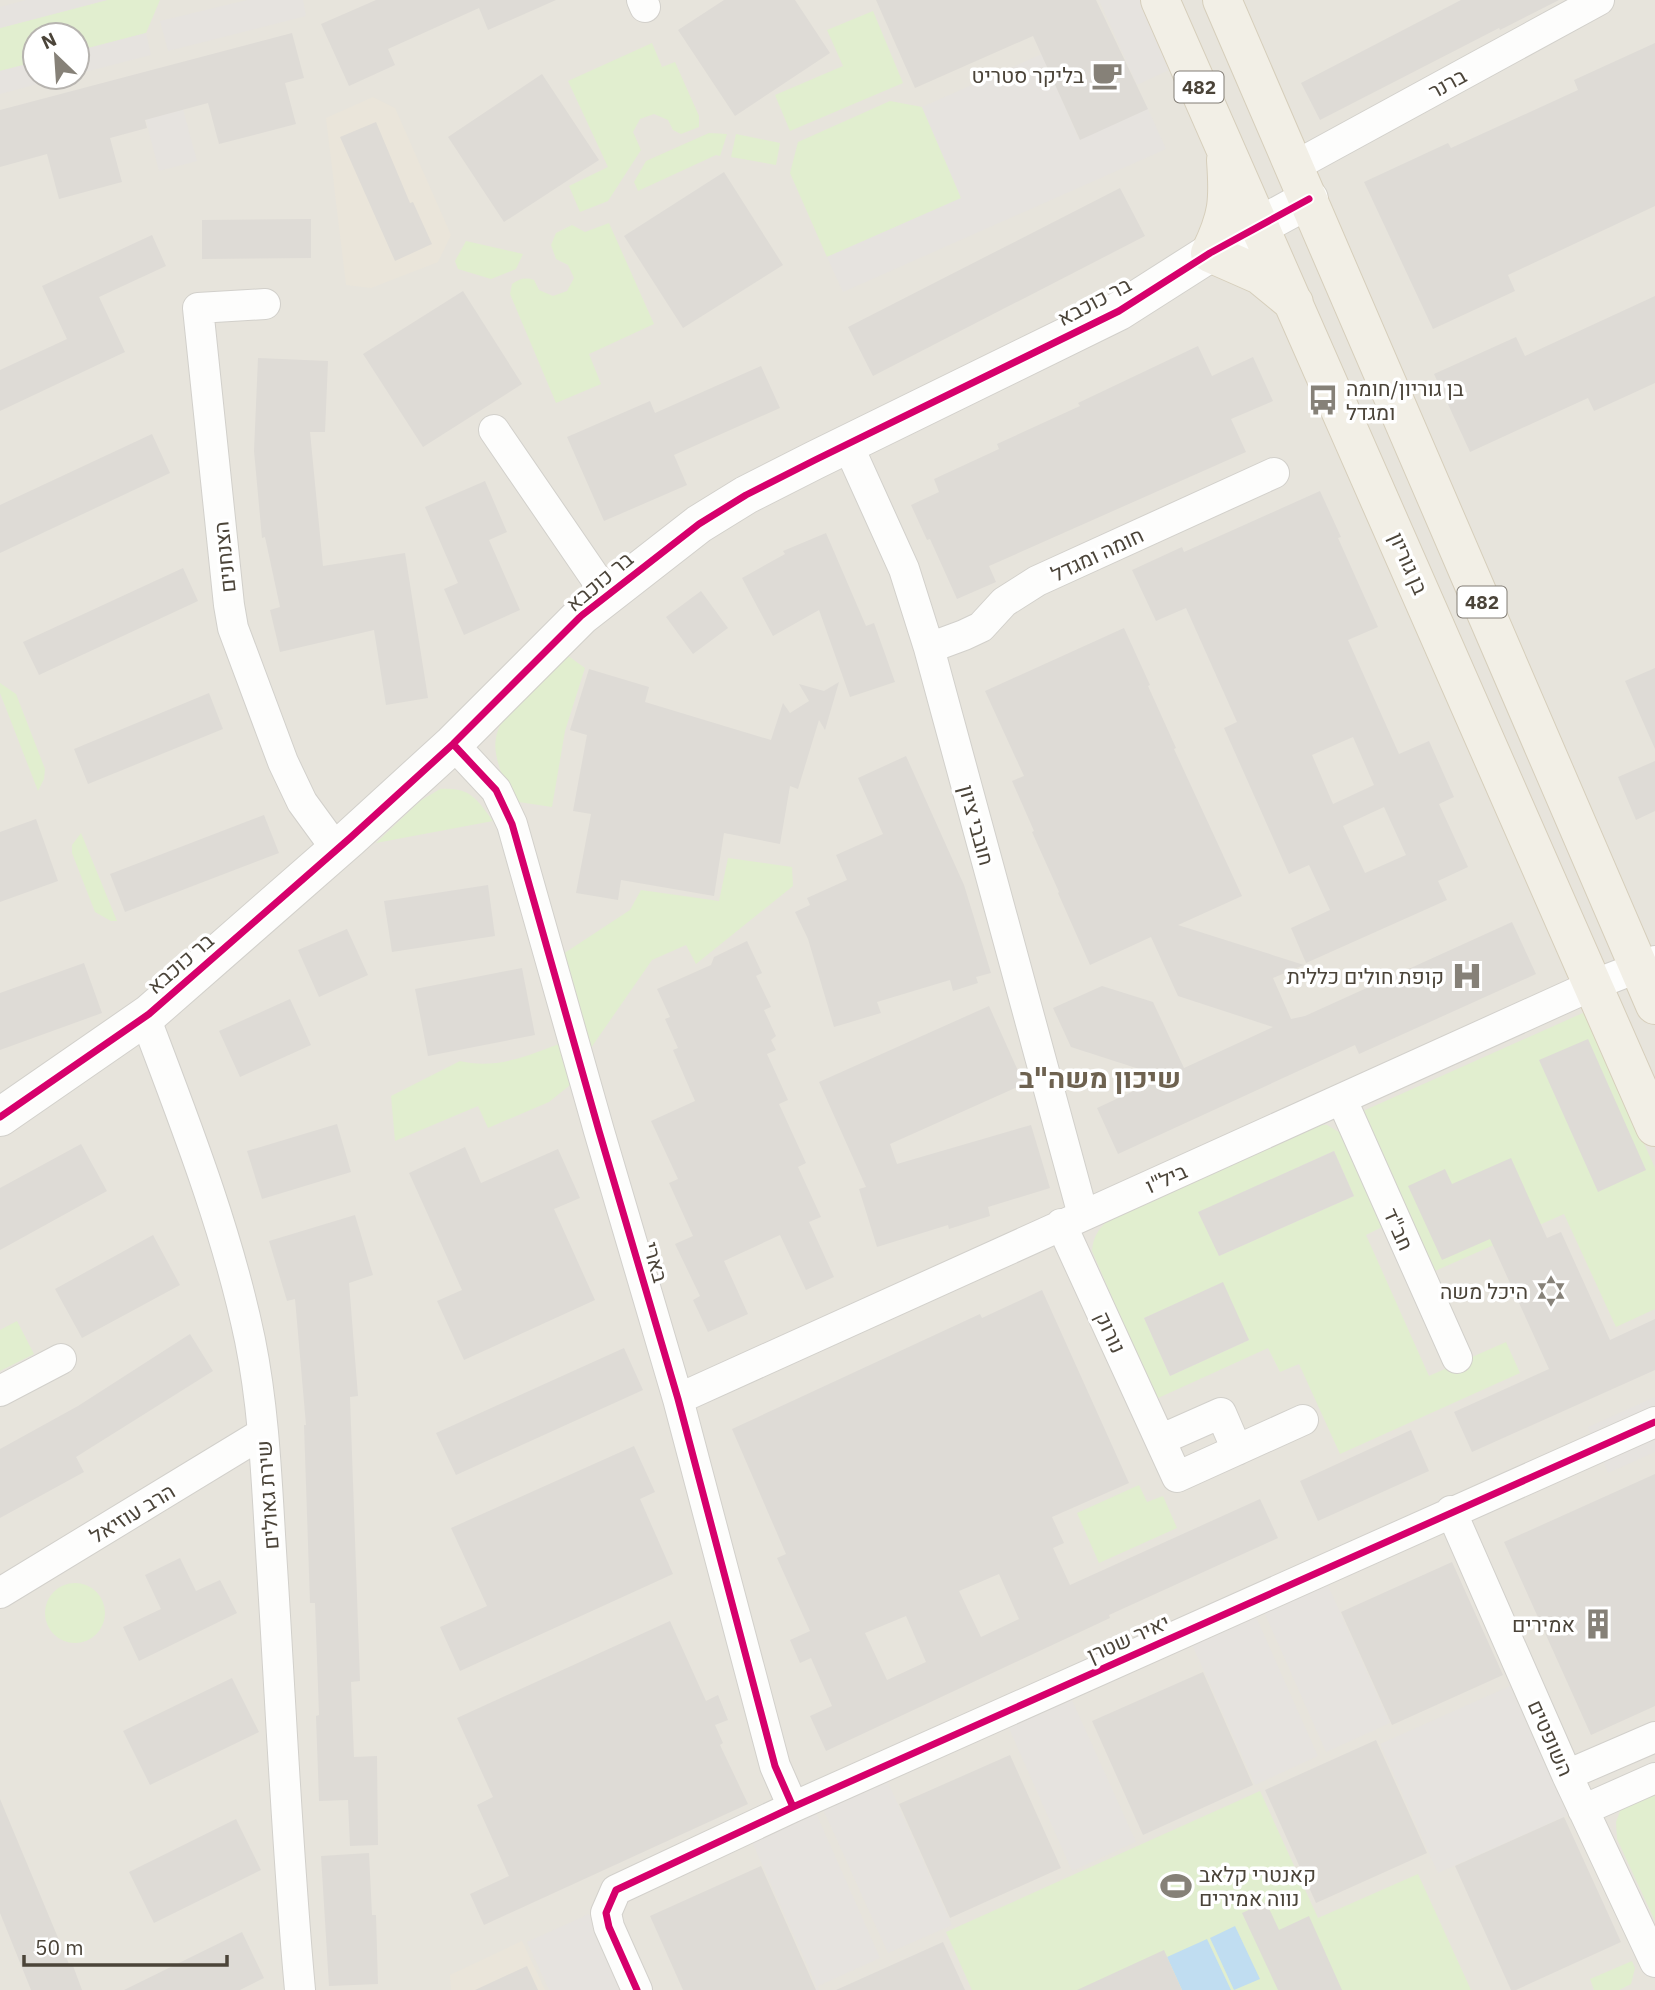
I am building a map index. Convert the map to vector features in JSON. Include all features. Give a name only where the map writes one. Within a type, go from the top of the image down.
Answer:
[{"type":"main road","name":"בן גוריון","points":[[1160,0],[1655,1126]]},
{"type":"main road","name":"482","points":[[1222,0],[1647,963],[1655,1004]]},
{"type":"main road","points":[[1225,144],[1228,191],[1224,224],[1210,253],[1260,275],[1295,304]]},
{"type":"street","name":"ברנר","points":[[1302,183],[1599,0]]},
{"type":"street","name":"בר כוכבא","points":[[0,1117],[145,1017],[337,850],[453,744],[582,616],[699,524],[746,495],[847,443],[1119,310],[1210,253],[1261,225],[1302,183]]},
{"type":"street","name":"הצנחנים","points":[[265,304],[198,309],[229,605],[237,638],[283,762],[302,802],[337,850]]},
{"type":"street","points":[[494,430],[607,595]]},
{"type":"street","name":"חובבי ציון","points":[[847,443],[904,569],[929,648],[1072,1219]]},
{"type":"street","name":"חומה ומגדל","points":[[929,648],[981,627],[1004,602],[1037,581],[1274,473]]},
{"type":"street","name":"בארי","points":[[453,744],[496,790],[512,824],[678,1399],[772,1755],[793,1807]]},
{"type":"street","name":"ביל\"ו","points":[[678,1399],[1072,1219],[1647,963]]},
{"type":"street","name":"שירת גאולים","points":[[145,1017],[201,1168],[232,1262],[251,1343],[263,1433],[291,1893],[300,1990]]},
{"type":"street","name":"חב\"ד","points":[[1342,1100],[1457,1358]]},
{"type":"street","name":"נורוק","points":[[1072,1219],[1177,1477],[1303,1420]]},
{"type":"street","points":[[0,1391],[61,1359]]},
{"type":"street","points":[[1160,1440],[1221,1413],[1237,1450]]},
{"type":"street","name":"יאיר שטרן","points":[[638,1990],[609,1927],[606,1913],[616,1889],[1451,1511],[1655,1422]]},
{"type":"street","name":"הרב עוזיאל","points":[[0,1593],[263,1433]]},
{"type":"street","name":"השופטים","points":[[1451,1511],[1567,1775],[1655,1962]]},
{"type":"street","points":[[1567,1775],[1655,1737]]},
{"type":"street","points":[[1583,1810],[1655,1778]]},
{"type":"shaded area","points":[[0,0],[1655,0],[1655,1990],[0,1990]]},
{"type":"shaded area","points":[[26,0],[107,0],[0,28],[0,7]]},
{"type":"shaded area","points":[[247,0],[303,0],[306,16],[168,51],[160,21]]},
{"type":"shaded area","points":[[1099,0],[1140,0],[1169,70],[1137,85]]},
{"type":"shaded area","points":[[146,33],[151,55],[91,70],[91,47]]},
{"type":"shaded area","points":[[1042,54],[1079,139],[1148,109],[1166,149],[843,292],[827,257],[961,198],[922,107]]},
{"type":"shaded area","points":[[171,65],[197,161],[159,171],[134,75]]},
{"type":"shaded area","points":[[21,66],[21,88],[0,94],[0,71]]},
{"type":"shaded area","points":[[373,97],[395,108],[451,235],[438,262],[371,288],[346,285],[326,118]]},
{"type":"shaded area","points":[[1655,1397],[1655,1452],[1608,1473],[1588,1427]]},
{"type":"shaded area","points":[[1325,1579],[1390,1723],[1326,1752],[1262,1607]]},
{"type":"shaded area","points":[[1254,1612],[1318,1756],[1255,1785],[1190,1640]]},
{"type":"shaded area","points":[[1510,1686],[1568,1815],[1438,1873],[1380,1744]]},
{"type":"shaded area","points":[[1071,1698],[1136,1842],[1072,1871],[1008,1726]]},
{"type":"shaded area","points":[[887,1780],[952,1925],[888,1953],[823,1809]]},
{"type":"shaded area","points":[[816,1813],[880,1958],[818,1986],[819,1990],[811,1990],[817,1987],[752,1842]]},
{"type":"shaded area","points":[[589,1914],[623,1990],[549,1990],[527,1942]]},
{"type":"shaded area","points":[[522,1941],[545,1990],[451,1990],[450,1975]]},
{"type":"green space","points":[[107,0],[160,0],[146,33],[91,47],[91,21],[27,21]]},
{"type":"green space","points":[[873,11],[903,83],[790,131],[775,95],[843,66],[827,30]]},
{"type":"green space","points":[[21,23],[21,66],[0,71],[0,28]]},
{"type":"green space","points":[[652,43],[662,67],[675,62],[699,116],[699,127],[681,134],[673,130],[668,120],[654,114],[640,119],[633,132],[641,150],[608,201],[580,212],[569,186],[608,167],[568,81]]},
{"type":"green space","points":[[890,101],[922,107],[962,198],[827,257],[790,173],[798,142]]},
{"type":"green space","points":[[709,133],[727,134],[720,156],[716,155],[638,191],[634,182],[646,161]]},
{"type":"green space","points":[[736,134],[780,143],[776,165],[731,157]]},
{"type":"green space","points":[[609,223],[654,324],[589,354],[601,384],[556,403],[510,294],[512,284],[528,279],[534,280],[539,290],[553,296],[567,291],[574,278],[568,265],[556,259],[551,245],[556,233],[572,225],[585,232]]},
{"type":"green space","points":[[466,241],[523,254],[516,269],[491,279],[458,269],[455,261]]},
{"type":"green space","points":[[564,653],[585,668],[565,731],[552,807],[512,801],[496,753],[499,727],[524,692]]},
{"type":"green space","points":[[0,683],[16,694],[45,769],[38,791],[0,693]]},
{"type":"green space","points":[[440,789],[465,792],[482,806],[493,821],[376,843],[420,801]]},
{"type":"green space","points":[[81,833],[117,921],[111,921],[95,912],[72,853],[72,845]]},
{"type":"green space","points":[[728,858],[792,867],[793,886],[696,964],[686,945],[652,960],[586,1055],[560,956],[630,910],[641,890],[719,901]]},
{"type":"green space","points":[[1585,1012],[1655,1168],[1655,1309],[1616,1327],[1564,1214],[1435,1271],[1363,1111]]},
{"type":"green space","points":[[564,1042],[575,1081],[549,1102],[488,1128],[478,1106],[395,1141],[391,1096],[460,1061],[487,1064],[500,1062]]},
{"type":"green space","points":[[1317,1125],[1327,1125],[1344,1135],[1384,1226],[1366,1235],[1429,1376],[1506,1342],[1520,1373],[1340,1454],[1299,1364],[1280,1372],[1268,1348],[1156,1399],[1092,1251],[1096,1235],[1107,1221]],"holes":[[[1334,1151],[1354,1196],[1219,1256],[1199,1212]],[[1222,1283],[1249,1340],[1170,1376],[1144,1318]]]},
{"type":"green space","points":[[17,1321],[34,1354],[0,1371],[0,1330]]},
{"type":"green space","points":[[1139,1485],[1147,1502],[1163,1496],[1177,1528],[1099,1563],[1077,1513]]},
{"type":"green space","points":[[69,1583],[81,1583],[97,1591],[103,1601],[103,1625],[97,1635],[81,1643],[69,1643],[53,1635],[45,1619],[45,1607],[53,1591]]},
{"type":"green space","name":"קאנטרי קלאב נווה אמירים","points":[[1260,1791],[1318,1918],[1418,1874],[1471,1990],[972,1990],[946,1932]]},
{"type":"green space","points":[[1655,1791],[1655,1921],[1617,1839],[1616,1822],[1622,1806]]},
{"type":"green space","points":[[1632,1961],[1635,1968],[1631,1984],[1619,1990],[1594,1990],[1590,1979]]},
{"type":"water","points":[[1235,1926],[1260,1979],[1234,1990],[1210,1938]]},
{"type":"water","points":[[1207,1939],[1231,1990],[1182,1990],[1167,1957]]},
{"type":"building","points":[[376,0],[556,0],[488,30],[479,8],[388,49],[395,65],[349,86],[321,24]]},
{"type":"building","points":[[724,0],[795,0],[830,53],[735,116],[678,30]]},
{"type":"building","points":[[876,0],[1096,0],[1148,109],[1080,140],[1033,36],[915,88]]},
{"type":"building","points":[[1461,0],[1559,0],[1320,120],[1301,83]]},
{"type":"building","points":[[292,33],[304,78],[285,83],[296,124],[219,144],[208,103],[145,120],[147,128],[110,138],[122,182],[59,199],[47,154],[0,167],[0,110],[72,91],[91,91],[91,86]]},
{"type":"building","points":[[1655,43],[1655,206],[1508,275],[1515,291],[1433,329],[1364,182],[1448,143],[1451,148],[1578,90],[1574,80]]},
{"type":"building","points":[[542,74],[599,160],[504,222],[448,137]]},
{"type":"building","points":[[376,122],[410,203],[413,202],[432,244],[395,261],[340,137]]},
{"type":"building","points":[[724,172],[783,265],[683,328],[624,236]]},
{"type":"building","points":[[1120,188],[1145,236],[873,376],[848,327]]},
{"type":"building","points":[[311,219],[311,258],[202,259],[202,220]]},
{"type":"building","points":[[152,235],[166,266],[99,297],[125,352],[0,411],[0,370],[67,339],[42,286]]},
{"type":"building","points":[[463,291],[522,384],[423,447],[363,354]]},
{"type":"building","points":[[1655,296],[1655,383],[1594,411],[1588,398],[1470,452],[1434,374],[1516,337],[1525,356]]},
{"type":"building","points":[[1198,346],[1212,376],[1253,357],[1273,401],[1231,419],[1246,452],[989,566],[996,582],[957,599],[930,539],[927,540],[911,505],[939,492],[934,479],[999,449],[997,444],[1080,406],[1078,403]]},
{"type":"building","points":[[258,358],[328,361],[325,432],[310,432],[323,566],[405,553],[428,698],[386,705],[374,630],[280,652],[270,610],[280,607],[265,537],[262,538],[254,451]]},
{"type":"building","points":[[761,366],[780,408],[674,455],[687,485],[604,521],[567,437],[650,401],[655,413]]},
{"type":"building","points":[[152,434],[170,473],[0,553],[0,505]]},
{"type":"building","points":[[485,481],[507,532],[489,540],[520,610],[464,635],[444,589],[458,583],[425,507]]},
{"type":"building","points":[[1320,491],[1378,627],[1348,640],[1399,754],[1429,741],[1454,797],[1439,804],[1468,867],[1438,881],[1447,900],[1306,963],[1291,928],[1330,910],[1309,865],[1289,874],[1224,728],[1237,722],[1186,608],[1156,621],[1132,570],[1182,547],[1184,552]],"holes":[[[1353,737],[1374,785],[1333,804],[1312,755]],[[1384,807],[1406,855],[1365,873],[1343,826]]]},
{"type":"building","points":[[826,533],[866,626],[874,623],[895,682],[850,697],[819,610],[773,636],[742,578],[785,554],[783,551]]},
{"type":"building","points":[[183,568],[198,601],[39,675],[23,642]]},
{"type":"building","points":[[701,591],[728,628],[693,654],[666,617]]},
{"type":"building","points":[[1124,628],[1150,685],[1148,686],[1176,748],[1174,749],[1242,896],[1178,925],[1304,965],[1273,978],[1291,1019],[1305,1016],[1512,922],[1536,974],[1359,1054],[1355,1045],[1118,1154],[1097,1108],[1164,1077],[1071,1047],[1053,1008],[1102,986],[1153,1002],[1184,1068],[1273,1027],[1178,996],[1151,937],[1090,965],[1012,781],[1024,776],[985,691]]},
{"type":"building","points":[[1655,668],[1655,749],[1625,681]]},
{"type":"building","points":[[589,669],[649,687],[645,702],[771,740],[783,703],[790,713],[809,701],[799,684],[824,691],[839,682],[825,730],[819,720],[798,789],[790,786],[780,844],[724,833],[714,896],[621,880],[618,900],[576,893],[591,814],[573,811],[587,735],[570,730]]},
{"type":"building","points":[[209,693],[223,729],[88,784],[74,749]]},
{"type":"building","points":[[906,756],[964,885],[991,973],[976,977],[978,983],[953,991],[950,980],[877,1002],[881,1013],[834,1027],[808,939],[795,912],[810,905],[807,898],[847,880],[836,855],[883,834],[858,778]]},
{"type":"building","points":[[1655,761],[1655,811],[1636,820],[1618,777]]},
{"type":"building","points":[[264,815],[279,853],[125,912],[110,874]]},
{"type":"building","points":[[36,819],[58,881],[0,902],[0,832]]},
{"type":"building","points":[[488,885],[495,936],[392,952],[384,901]]},
{"type":"building","points":[[347,929],[368,975],[319,997],[298,950]]},
{"type":"building","points":[[747,941],[762,973],[756,976],[771,1007],[764,1010],[776,1036],[771,1040],[776,1050],[767,1054],[788,1100],[779,1104],[806,1163],[798,1167],[821,1217],[809,1222],[834,1277],[806,1290],[780,1235],[724,1261],[748,1314],[708,1332],[693,1300],[700,1296],[675,1244],[693,1236],[669,1183],[678,1179],[651,1121],[695,1101],[673,1050],[678,1048],[665,1019],[670,1017],[657,989],[711,965],[714,957]]},
{"type":"building","points":[[84,963],[102,1013],[0,1050],[0,993]]},
{"type":"building","points":[[522,968],[535,1035],[428,1056],[415,989]]},
{"type":"building","points":[[290,999],[311,1045],[240,1077],[219,1031]]},
{"type":"building","points":[[989,1006],[1024,1084],[890,1144],[897,1164],[1031,1125],[1050,1188],[988,1207],[990,1216],[949,1229],[948,1225],[877,1247],[859,1189],[866,1187],[819,1082]]},
{"type":"building","points":[[1588,1039],[1646,1170],[1598,1192],[1539,1060]]},
{"type":"building","points":[[337,1124],[351,1172],[262,1199],[247,1151]]},
{"type":"building","points":[[81,1144],[107,1191],[0,1250],[0,1188]]},
{"type":"building","points":[[465,1147],[481,1183],[558,1149],[580,1198],[554,1209],[595,1300],[464,1360],[437,1301],[462,1290],[409,1173]]},
{"type":"building","points":[[1334,1151],[1354,1196],[1219,1256],[1198,1212]]},
{"type":"building","points":[[1511,1158],[1547,1238],[1561,1232],[1610,1340],[1655,1319],[1655,1370],[1472,1452],[1454,1412],[1549,1369],[1490,1239],[1442,1260],[1408,1186],[1445,1169],[1452,1184]]},
{"type":"building","points":[[355,1215],[373,1275],[349,1283],[358,1396],[350,1397],[360,1681],[351,1682],[354,1757],[377,1756],[378,1845],[350,1846],[348,1800],[319,1801],[315,1603],[310,1603],[306,1425],[295,1299],[287,1301],[269,1241]]},
{"type":"building","points":[[153,1235],[180,1285],[82,1338],[55,1289]]},
{"type":"building","points":[[1223,1282],[1249,1340],[1170,1376],[1144,1318]]},
{"type":"building","points":[[1042,1290],[1129,1483],[1052,1517],[1064,1543],[1053,1548],[1070,1585],[1260,1499],[1278,1538],[1109,1615],[1110,1618],[826,1751],[810,1716],[832,1706],[811,1658],[800,1663],[790,1640],[810,1631],[777,1558],[786,1554],[732,1429],[980,1314],[982,1318]],"holes":[[[999,1574],[1019,1619],[981,1637],[959,1591]],[[906,1616],[926,1662],[887,1680],[865,1633]]]},
{"type":"building","points":[[190,1334],[213,1371],[76,1457],[84,1472],[0,1518],[0,1449],[78,1406]]},
{"type":"building","points":[[624,1348],[643,1390],[456,1475],[436,1433]]},
{"type":"building","points":[[1411,1430],[1429,1471],[1318,1521],[1300,1481]]},
{"type":"building","points":[[634,1446],[655,1492],[640,1499],[673,1574],[460,1671],[440,1627],[487,1606],[451,1528]]},
{"type":"building","name":"אמירים","points":[[1655,1474],[1655,1706],[1591,1735],[1504,1542]]},
{"type":"building","points":[[180,1558],[196,1591],[220,1580],[237,1613],[139,1661],[123,1627],[161,1609],[145,1575]]},
{"type":"building","points":[[1452,1562],[1503,1675],[1392,1725],[1341,1612]]},
{"type":"building","points":[[670,1621],[706,1701],[718,1695],[728,1720],[715,1725],[723,1743],[720,1745],[748,1804],[484,1925],[470,1894],[509,1876],[477,1805],[493,1797],[457,1718]]},
{"type":"building","points":[[1203,1672],[1253,1785],[1143,1835],[1092,1721]]},
{"type":"building","points":[[232,1678],[259,1732],[150,1785],[123,1731]]},
{"type":"building","points":[[1376,1740],[1427,1853],[1316,1903],[1265,1790]]},
{"type":"building","points":[[1010,1755],[1061,1868],[950,1918],[899,1804]]},
{"type":"building","points":[[0,1799],[82,1990],[31,1990],[0,1913]]},
{"type":"building","points":[[1564,1817],[1621,1942],[1511,1990],[1455,1866]]},
{"type":"building","points":[[236,1819],[261,1870],[154,1923],[129,1872]]},
{"type":"building","points":[[369,1853],[372,1915],[376,1915],[378,1984],[329,1986],[321,1856]]},
{"type":"building","points":[[761,1866],[816,1990],[683,1990],[650,1916]]},
{"type":"building","points":[[1266,1902],[1279,1930],[1309,1916],[1342,1990],[1278,1990],[1242,1913]]},
{"type":"building","points":[[242,1932],[264,1978],[240,1990],[124,1990]]},
{"type":"building","points":[[943,1942],[965,1990],[836,1990]]},
{"type":"building","points":[[1164,1950],[1182,1990],[1077,1990]]},
{"type":"building","points":[[527,1966],[538,1990],[475,1990]]},
{"type":"cycle path","points":[[0,1117],[149,1014],[453,744],[581,616],[699,524],[746,495],[815,460],[1119,311],[1210,253],[1309,199]]},
{"type":"cycle path","points":[[453,744],[496,790],[512,824],[678,1399],[775,1766],[793,1807]]},
{"type":"cycle path","points":[[637,1990],[609,1927],[606,1913],[616,1890],[793,1807],[1655,1422]]},
{"type":"place","name":"בליקר סטריט","points":[[1107,75]]},
{"type":"place","name":"בן גוריון/חומה ומגדל","points":[[1323,400]]},
{"type":"place","name":"קופת חולים כללית","points":[[1467,976]]},
{"type":"place","name":"היכל משה","points":[[1551,1291]]},
{"type":"place","name":"אמירים","points":[[1598,1624]]},
{"type":"place","name":"קאנטרי קלאב נווה אמירים","points":[[1176,1886]]},
{"type":"district","name":"שיכון משה\"ב","points":[[1100,1077]]}]
